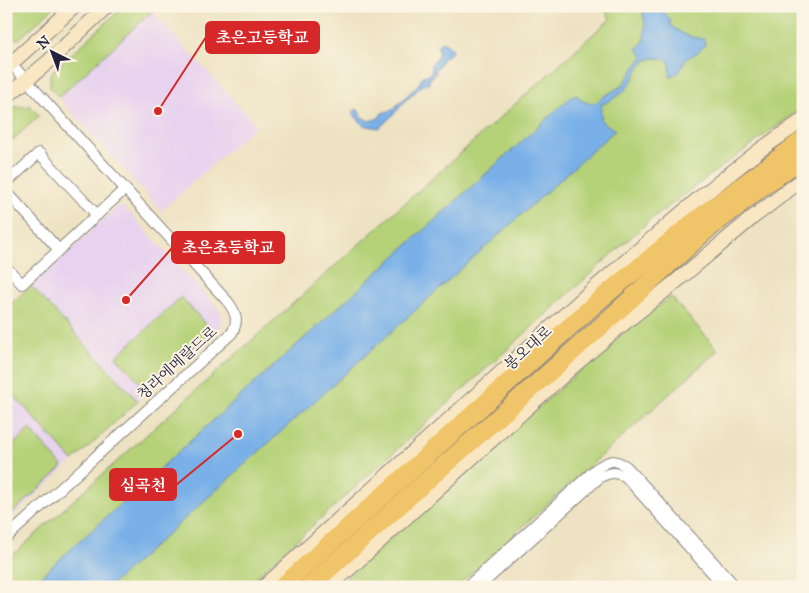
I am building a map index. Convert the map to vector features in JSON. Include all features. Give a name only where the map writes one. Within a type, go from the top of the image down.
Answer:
[{"type":"highway","name":"봉오대로","points":[[309,587],[394,510],[418,476],[597,302],[695,221],[803,140]]},
{"type":"highway","name":"봉오대로","points":[[282,587],[383,496],[418,476],[599,328],[702,234],[767,183],[803,158]]},
{"type":"highway","points":[[418,476],[539,338]]},
{"type":"highway","points":[[418,476],[570,369]]},
{"type":"highway","points":[[268,587],[383,496]]},
{"type":"highway","points":[[319,587],[394,510]]},
{"type":"main road","points":[[8,63],[75,6]]},
{"type":"main road","points":[[6,97],[47,63],[107,6]]},
{"type":"main road","name":"봉오대로","points":[[264,587],[589,293],[698,198],[760,150],[803,120]]},
{"type":"main road","points":[[329,587],[612,332],[803,179]]},
{"type":"street","name":"청라에메랄드로","points":[[6,538],[232,333],[236,316],[228,302],[26,80],[8,63]]},
{"type":"street","points":[[6,183],[40,153],[97,215]]},
{"type":"street","points":[[6,267],[22,284],[125,189]]},
{"type":"street","points":[[6,191],[59,250]]},
{"type":"street","points":[[466,587],[597,468],[609,461],[617,461],[627,467],[736,587]]},
{"type":"street","points":[[479,587],[600,477],[608,473],[625,476],[725,587]]},
{"type":"shaded area","points":[[152,11],[256,125],[161,211],[59,98]]},
{"type":"shaded area","points":[[118,206],[124,207],[222,313],[221,326],[138,401],[31,286]]},
{"type":"shaded area","points":[[6,387],[73,461],[6,522]]},
{"type":"green space","points":[[20,6],[55,6],[19,39],[6,38],[6,18]]},
{"type":"green space","points":[[124,6],[158,6],[59,97],[50,88],[50,74]]},
{"type":"green space","points":[[603,6],[803,6],[803,107],[651,219],[245,587],[6,587],[6,561],[610,19]]},
{"type":"green space","points":[[30,106],[39,116],[6,146],[6,115],[15,107]]},
{"type":"green space","points":[[31,286],[138,401],[73,461],[6,387],[6,302],[9,305]]},
{"type":"green space","points":[[181,297],[212,331],[147,390],[116,357]]},
{"type":"green space","points":[[671,297],[718,350],[456,587],[336,587],[636,322]]},
{"type":"green space","points":[[30,429],[63,467],[6,519],[6,451]]},
{"type":"water","points":[[642,6],[660,6],[670,20],[671,26],[686,35],[704,39],[705,45],[686,59],[679,72],[670,77],[670,62],[668,61],[655,58],[649,59],[641,65],[627,88],[618,96],[601,105],[600,112],[602,114],[600,119],[615,130],[109,587],[29,587],[572,96],[577,95],[581,100],[595,103],[622,86],[643,56],[637,49],[644,41],[645,25]]},
{"type":"water","points":[[442,42],[447,44],[452,50],[451,53],[443,58],[435,70],[436,73],[430,78],[429,83],[422,86],[405,100],[398,110],[379,128],[363,125],[352,113],[357,109],[360,112],[360,116],[369,121],[379,118],[382,113],[392,110],[418,85],[423,76],[428,75],[432,71],[431,64],[437,58],[438,53],[437,46]]},
{"type":"place","name":"초은고등학교","points":[[158,111]]},
{"type":"place","name":"초은초등학교","points":[[126,300]]},
{"type":"place","name":"심곡천","points":[[238,434]]}]
